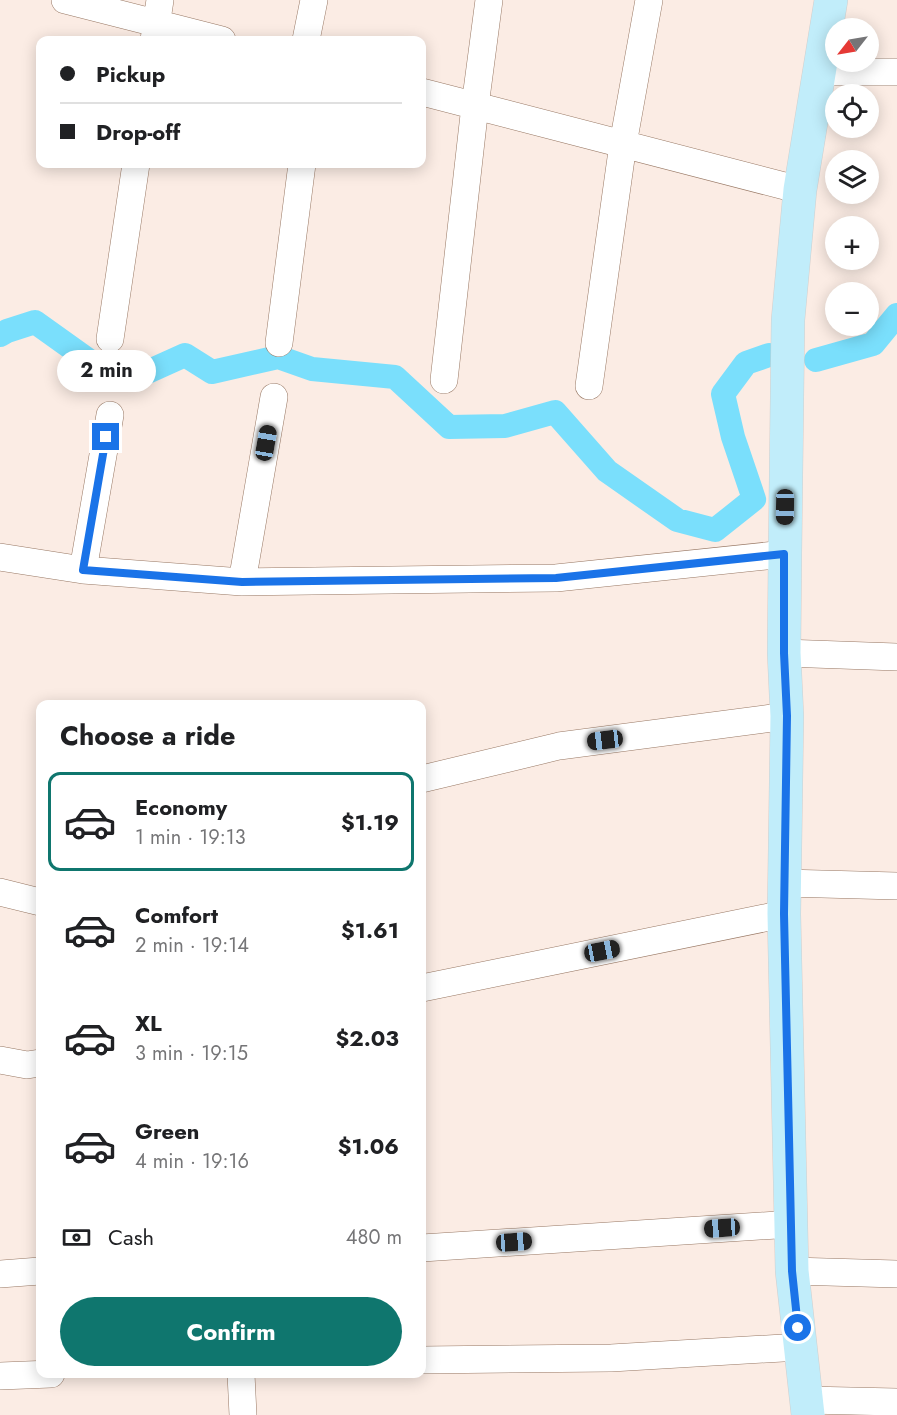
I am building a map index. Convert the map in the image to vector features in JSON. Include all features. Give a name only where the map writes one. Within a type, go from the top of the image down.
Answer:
[{"type":"main road","points":[[807,1408],[792,1271],[784,899],[787,716],[784,653],[784,554],[788,320],[800,190],[831,0]]},
{"type":"street","points":[[65,0],[157,21],[208,36]]},
{"type":"street","points":[[307,36],[314,0]]},
{"type":"street","points":[[444,380],[489,0]]},
{"type":"street","points":[[589,386],[623,144],[649,0]]},
{"type":"street","points":[[819,72],[897,72]]},
{"type":"street","points":[[426,93],[800,190]]},
{"type":"street","points":[[110,339],[135,168]]},
{"type":"street","points":[[279,343],[301,168]]},
{"type":"street","points":[[242,582],[274,397]]},
{"type":"street","points":[[83,570],[110,415]]},
{"type":"street","points":[[0,557],[83,570],[242,582],[556,578],[784,554]]},
{"type":"street","points":[[784,653],[897,657]]},
{"type":"street","points":[[426,777],[559,746],[787,716]]},
{"type":"street","points":[[426,987],[784,899],[897,886]]},
{"type":"street","points":[[0,892],[36,901]]},
{"type":"street","points":[[0,1060],[27,1065],[36,1064]]},
{"type":"street","points":[[426,1248],[792,1224]]},
{"type":"street","points":[[0,1274],[36,1271]]},
{"type":"street","points":[[792,1271],[897,1274]]},
{"type":"street","points":[[426,1360],[611,1358],[800,1347]]},
{"type":"street","points":[[0,1376],[36,1375]]},
{"type":"street","points":[[242,1378],[243,1415]]},
{"type":"street","points":[[807,1408],[897,1402]]},
{"type":"waterway","points":[[816,360],[873,344],[897,315]]},
{"type":"waterway","points":[[0,335],[35,322],[91,362],[134,378],[185,355],[212,372],[278,357],[312,369],[395,377],[449,427],[505,426],[555,412],[607,471],[677,520],[715,530],[754,499],[733,437],[723,394],[746,363],[769,355]]},
{"type":"route","points":[[106,437],[83,570],[242,582],[556,578],[784,554],[784,653],[787,716],[784,914],[792,1271],[798,1328]]}]
